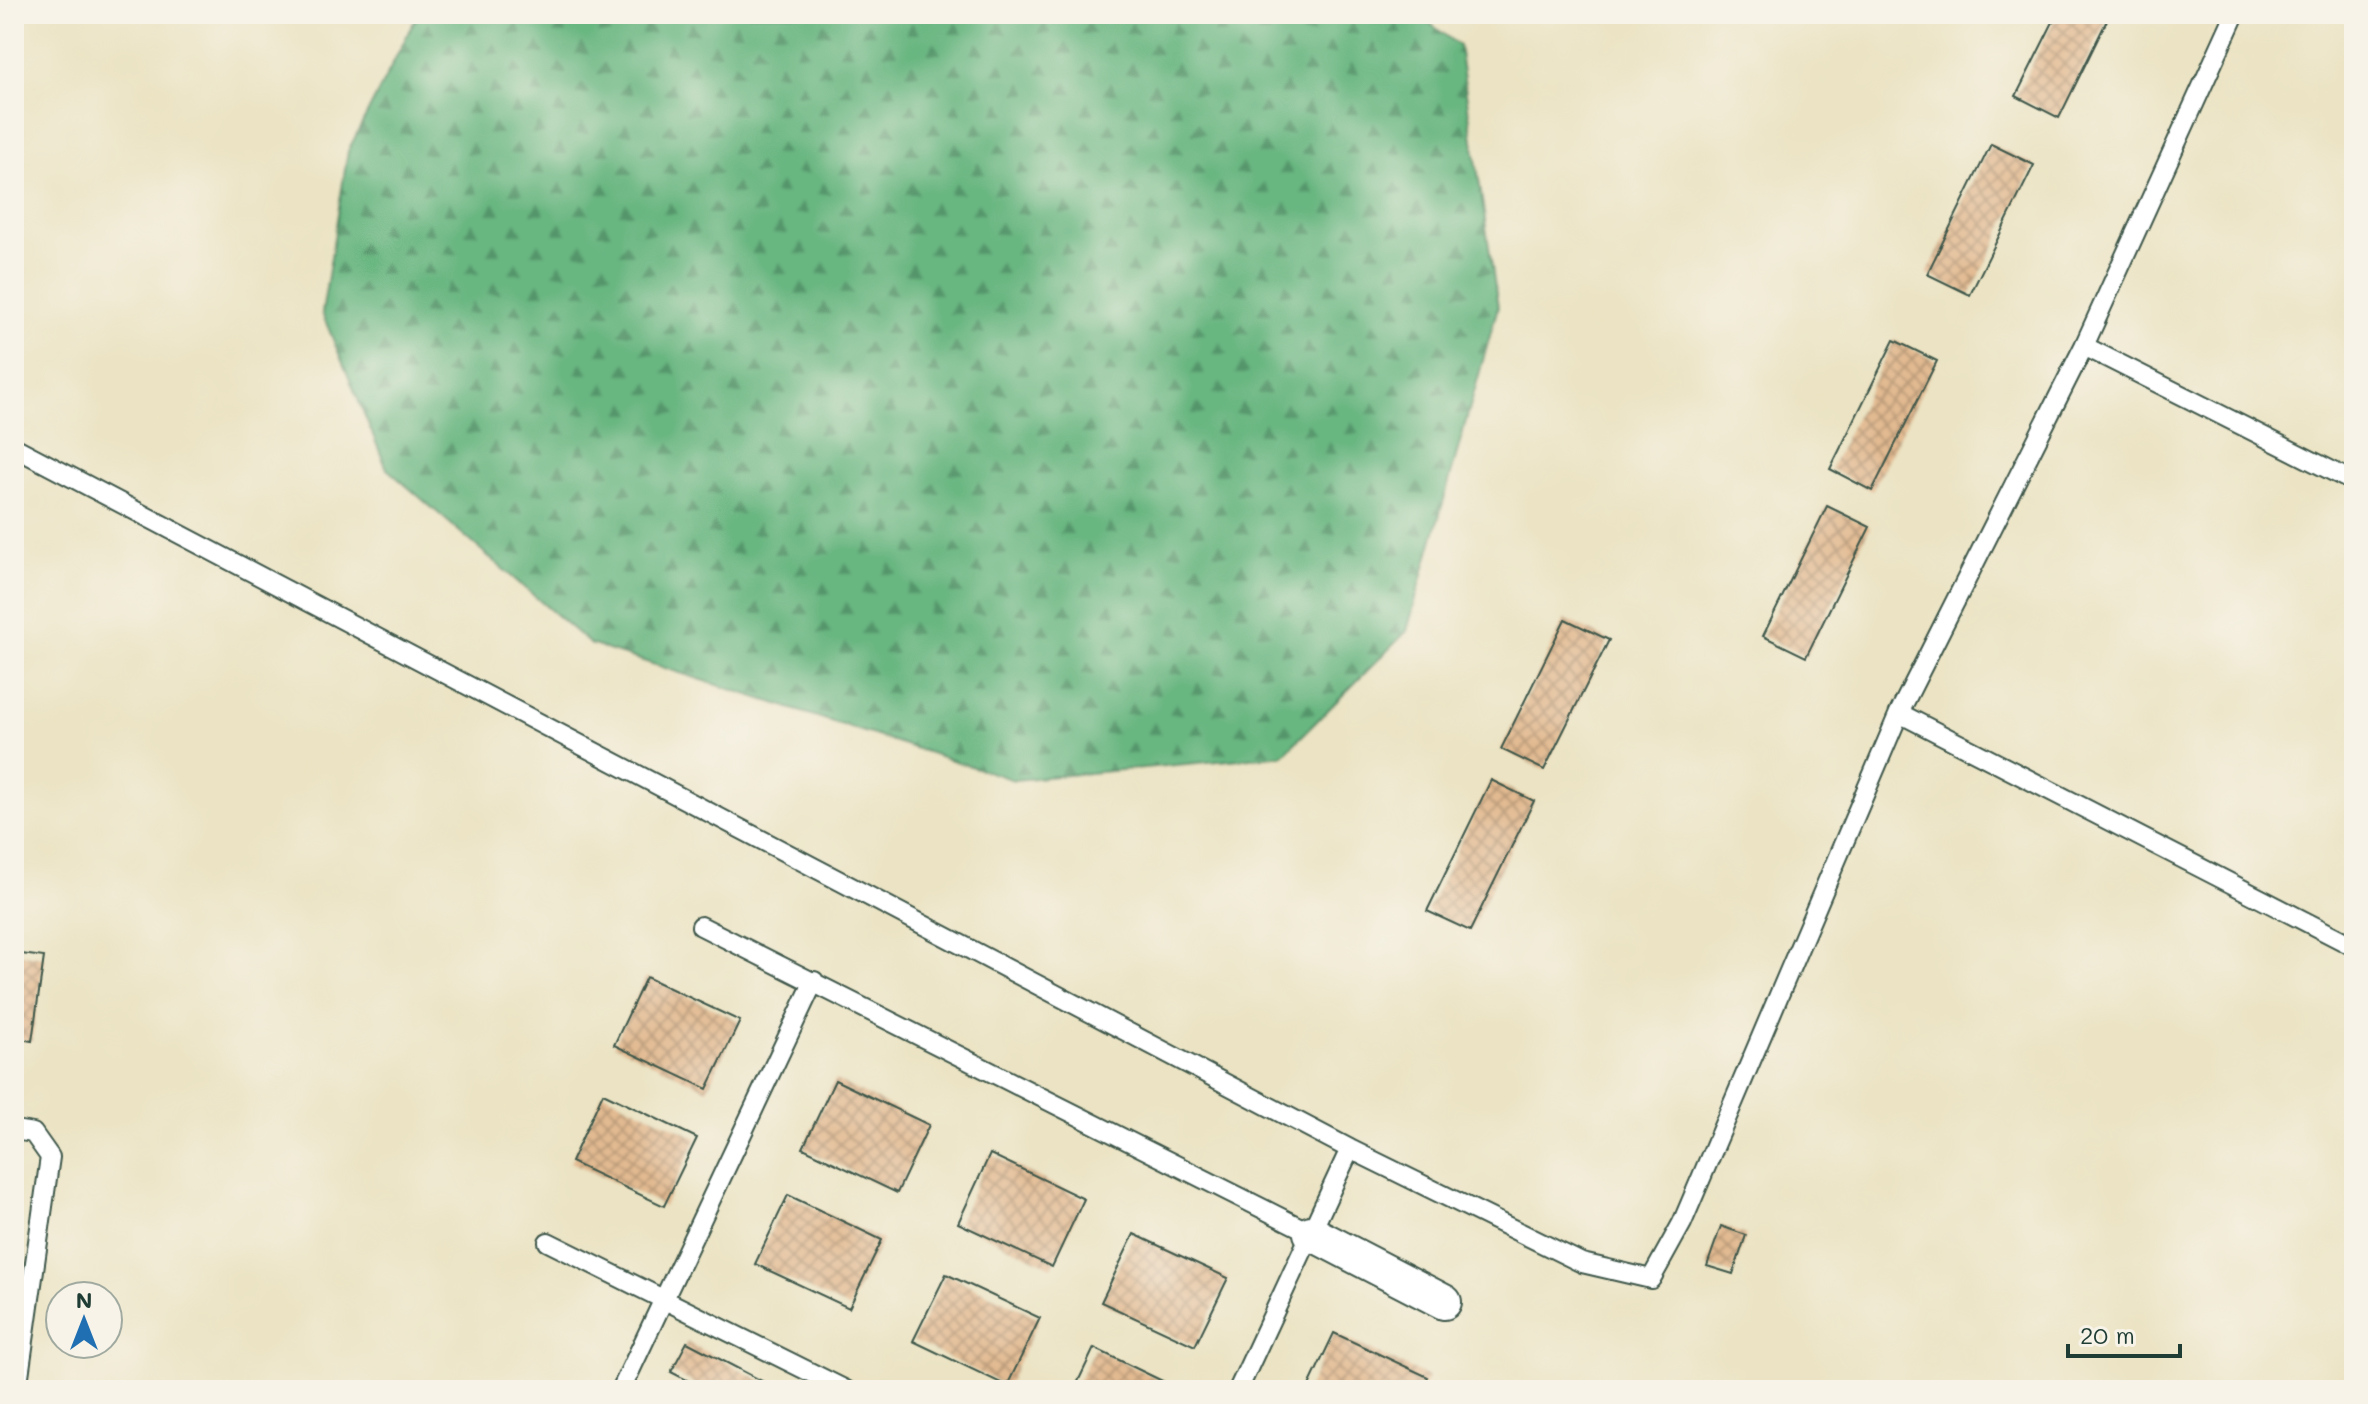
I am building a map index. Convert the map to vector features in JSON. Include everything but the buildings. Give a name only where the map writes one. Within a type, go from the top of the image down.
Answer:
[{"type":"street","points":[[1311,1233],[1444,1302]]},
{"type":"lane","points":[[14,447],[1350,1149],[1582,1263],[1651,1279],[1682,1223],[1899,713],[2084,346],[2235,14]]},
{"type":"lane","points":[[2084,346],[2354,482]]},
{"type":"lane","points":[[1899,713],[2353,946]]},
{"type":"lane","points":[[701,926],[1311,1233]]},
{"type":"lane","points":[[621,1390],[814,981]]},
{"type":"lane","points":[[14,1130],[33,1133],[50,1157],[17,1390]]},
{"type":"lane","points":[[1238,1390],[1350,1149]]},
{"type":"lane","points":[[548,1242],[846,1390]]},
{"type":"green space","points":[[418,14],[1418,14],[1459,46],[1498,307],[1407,631],[1283,755],[1014,780],[590,644],[387,469],[322,313],[348,151]]}]
